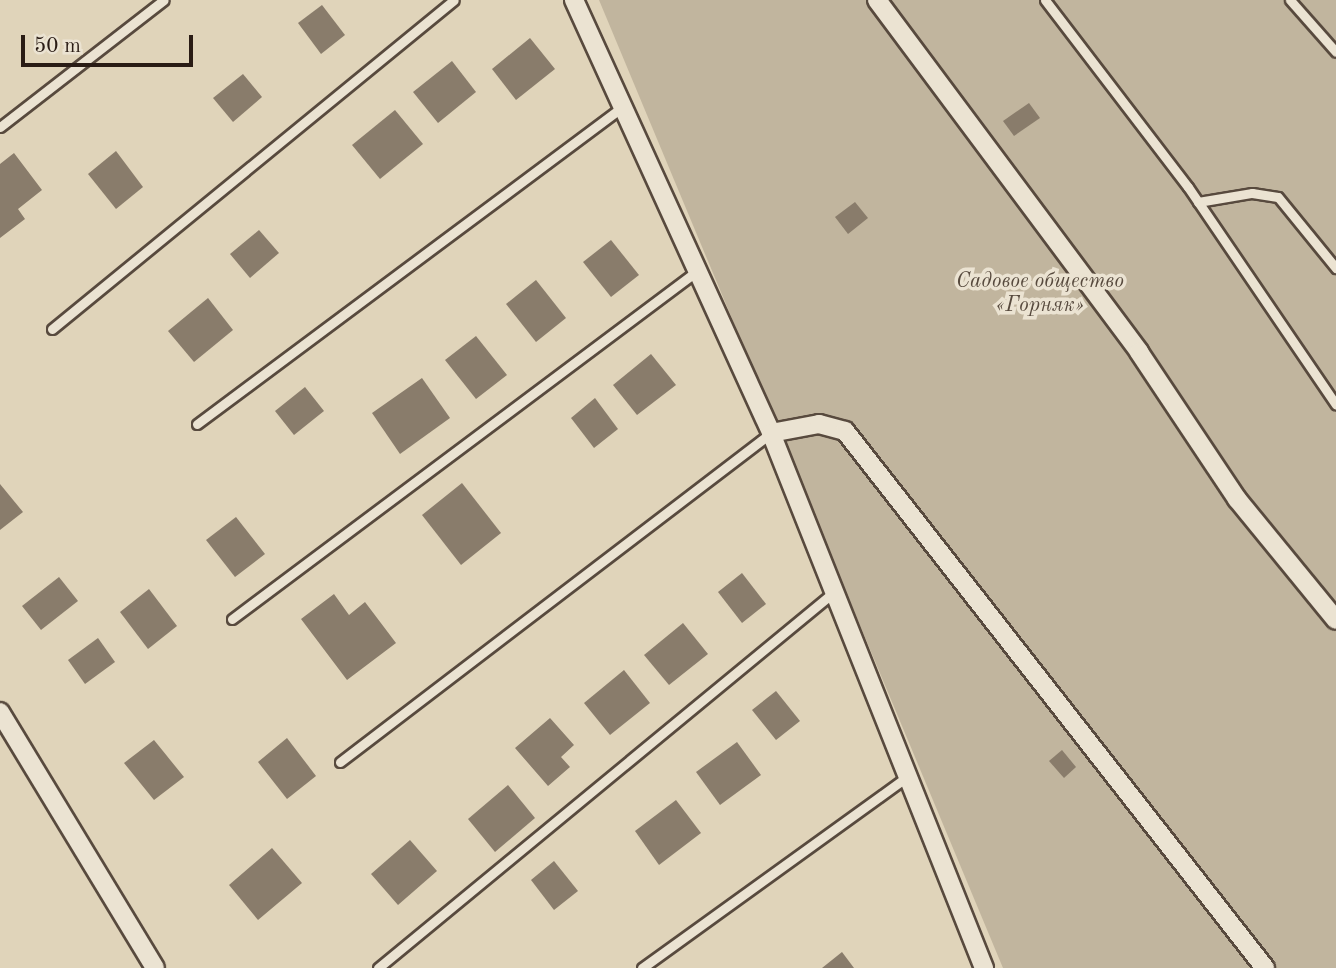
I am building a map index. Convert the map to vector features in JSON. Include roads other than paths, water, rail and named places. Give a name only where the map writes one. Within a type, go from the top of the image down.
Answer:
[{"type":"street","points":[[574,0],[771,433],[911,774],[984,968]]},
{"type":"street","points":[[877,0],[1139,352],[1237,499],[1336,620]]},
{"type":"street","points":[[771,433],[819,424],[845,431],[1265,968]]},
{"type":"street","points":[[0,712],[155,968]]},
{"type":"lane","points":[[0,127],[164,0]]},
{"type":"lane","points":[[52,329],[454,0]]},
{"type":"lane","points":[[1045,0],[1198,202],[1336,405]]},
{"type":"lane","points":[[1290,0],[1336,52]]},
{"type":"lane","points":[[197,424],[621,108]]},
{"type":"lane","points":[[1198,202],[1252,193],[1278,197],[1336,268]]},
{"type":"lane","points":[[232,618],[699,270]]},
{"type":"lane","points":[[340,762],[771,433]]},
{"type":"lane","points":[[378,968],[835,591]]},
{"type":"lane","points":[[642,968],[911,774]]},
{"type":"park label","name":"Садовое общество «Горняк»","points":[[1040,294]]}]
